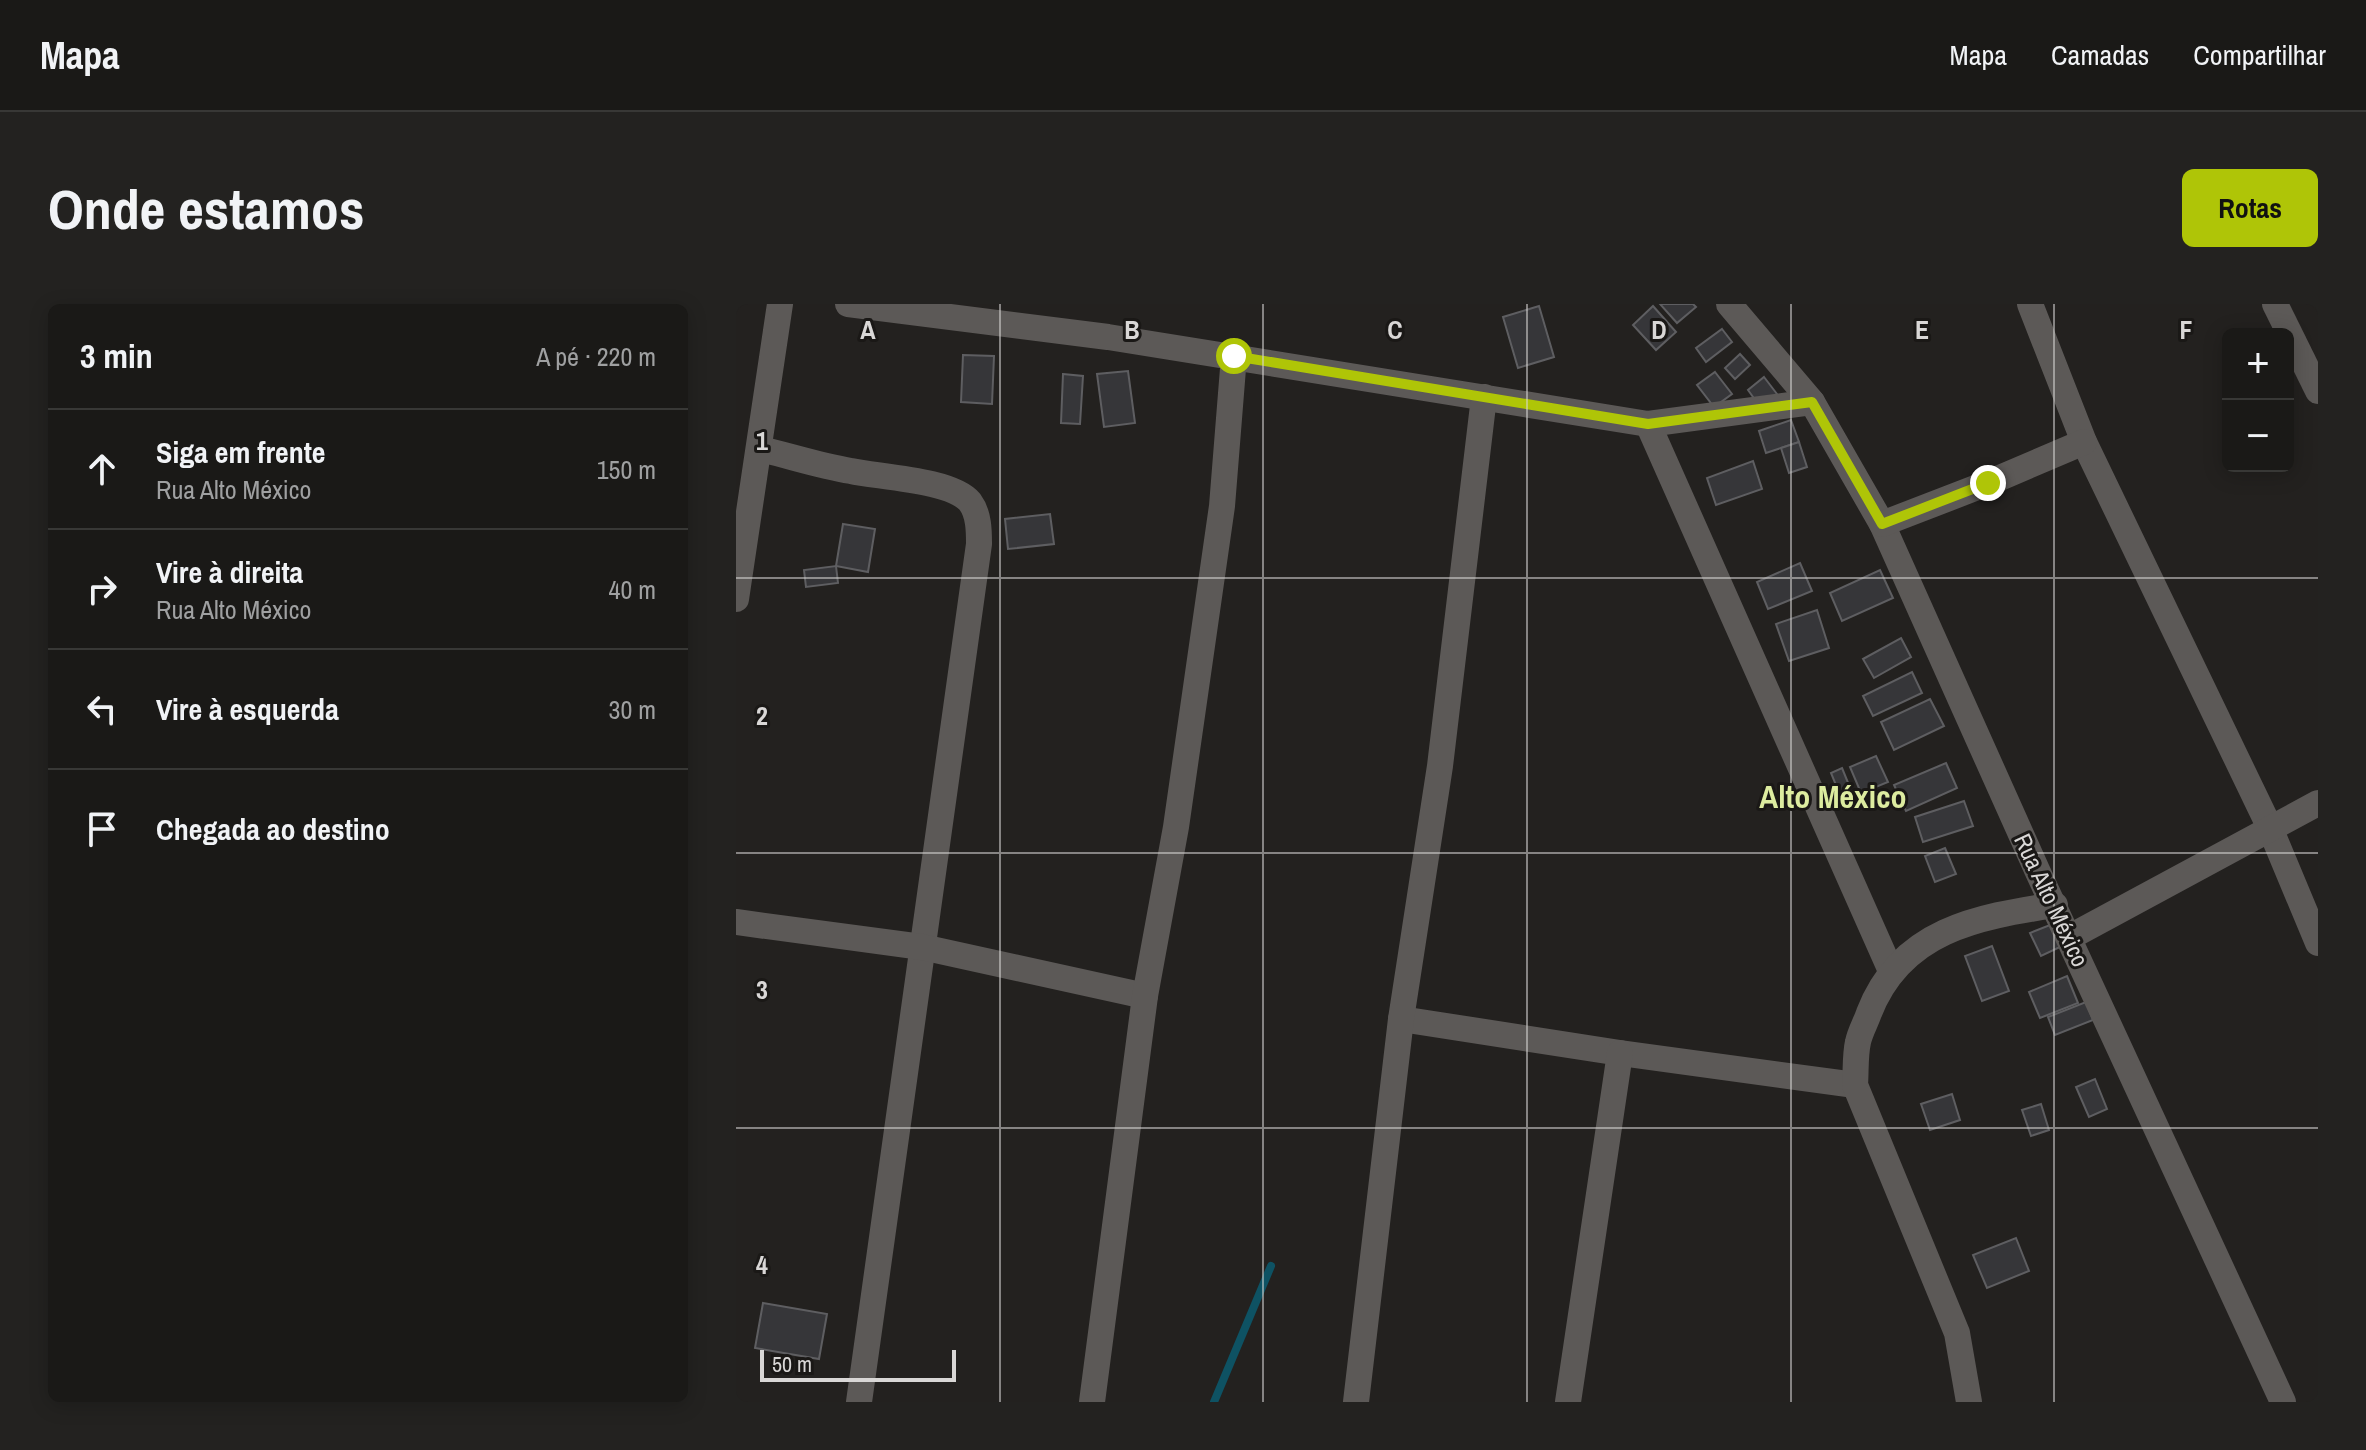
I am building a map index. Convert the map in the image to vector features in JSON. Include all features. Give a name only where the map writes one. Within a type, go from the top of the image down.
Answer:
[{"type":"street","points":[[736,599],[780,304]]},
{"type":"street","points":[[848,304],[907,308],[1234,356],[1648,424],[1812,402]]},
{"type":"street","name":"Rua Alto México","points":[[1729,304],[1812,402],[1882,524],[2037,870],[2283,1402]]},
{"type":"street","points":[[2030,304],[2084,442],[2270,828],[2318,943]]},
{"type":"street","points":[[2275,304],[2318,391]]},
{"type":"street","points":[[1092,1402],[1145,996],[1176,827],[1222,506],[1234,356]]},
{"type":"street","points":[[1356,1402],[1401,1019],[1440,766],[1484,397]]},
{"type":"street","points":[[1648,424],[1891,971]]},
{"type":"street","points":[[1882,524],[2084,442]]},
{"type":"street","points":[[760,449],[850,471],[914,480],[956,492],[975,511],[979,544],[859,1402]]},
{"type":"street","points":[[2070,937],[2318,803]]},
{"type":"street","points":[[1969,1402],[1957,1333],[1855,1085],[1858,1041],[1873,1002],[1891,971],[1928,940],[1967,922],[2000,913],[2055,905]]},
{"type":"street","points":[[736,922],[922,947],[1145,996]]},
{"type":"street","points":[[1401,1019],[1855,1085]]},
{"type":"street","points":[[1568,1402],[1620,1053]]},
{"type":"building","points":[[1660,304],[1693,304],[1696,307],[1677,323]]},
{"type":"building","points":[[1539,306],[1554,357],[1518,368],[1503,317]]},
{"type":"building","points":[[1653,306],[1676,332],[1656,350],[1633,325]]},
{"type":"building","points":[[1722,329],[1732,342],[1706,362],[1696,348]]},
{"type":"building","points":[[1740,354],[1750,365],[1735,379],[1725,368]]},
{"type":"building","points":[[963,355],[994,356],[992,404],[961,402]]},
{"type":"building","points":[[1128,371],[1135,423],[1104,427],[1097,374]]},
{"type":"building","points":[[1715,372],[1732,394],[1714,407],[1697,385]]},
{"type":"building","points":[[1063,374],[1083,376],[1080,424],[1061,423]]},
{"type":"building","points":[[1764,377],[1777,394],[1761,408],[1748,390]]},
{"type":"building","points":[[1791,420],[1799,442],[1766,453],[1759,431]]},
{"type":"building","points":[[1799,442],[1807,467],[1789,473],[1781,448]]},
{"type":"building","points":[[1753,461],[1762,489],[1716,505],[1707,478]]},
{"type":"building","points":[[1050,514],[1054,544],[1008,549],[1005,519]]},
{"type":"building","points":[[843,524],[875,529],[868,572],[836,566]]},
{"type":"building","points":[[1800,563],[1812,591],[1768,609],[1757,582]]},
{"type":"building","points":[[836,566],[838,583],[806,587],[804,570]]},
{"type":"building","points":[[1880,570],[1893,598],[1842,621],[1830,593]]},
{"type":"building","points":[[1817,610],[1829,648],[1789,661],[1776,624]]},
{"type":"building","points":[[1901,638],[1911,657],[1874,678],[1863,659]]},
{"type":"building","points":[[1912,672],[1922,693],[1873,716],[1863,696]]},
{"type":"building","points":[[1930,699],[1944,726],[1894,750],[1881,722]]},
{"type":"building","points":[[1876,756],[1888,782],[1861,793],[1850,767]]},
{"type":"building","points":[[1946,763],[1957,788],[1906,811],[1894,785]]},
{"type":"building","points":[[1842,768],[1851,790],[1840,795],[1831,773]]},
{"type":"building","points":[[1964,801],[1973,826],[1923,842],[1915,817]]},
{"type":"building","points":[[1945,848],[1956,874],[1935,882],[1925,856]]},
{"type":"building","points":[[2050,925],[2060,947],[2041,956],[2030,933]]},
{"type":"building","points":[[1992,946],[2009,991],[1982,1001],[1965,956]]},
{"type":"building","points":[[2067,976],[2078,1003],[2040,1018],[2029,992]]},
{"type":"building","points":[[2086,1002],[2093,1020],[2055,1035],[2048,1017]]},
{"type":"building","points":[[2095,1079],[2107,1109],[2089,1117],[2076,1087]]},
{"type":"building","points":[[1952,1094],[1960,1120],[1930,1130],[1921,1104]]},
{"type":"building","points":[[2041,1104],[2049,1130],[2031,1136],[2022,1110]]},
{"type":"building","points":[[2016,1238],[2029,1271],[1987,1288],[1973,1255]]},
{"type":"building","points":[[763,1303],[827,1314],[819,1359],[755,1348]]},
{"type":"waterway","points":[[1214,1402],[1271,1266]]},
{"type":"district","name":"Alto México","points":[[1833,796]]},
{"type":"route","points":[[1234,356],[1648,424],[1812,402],[1882,524],[1988,483]]}]
